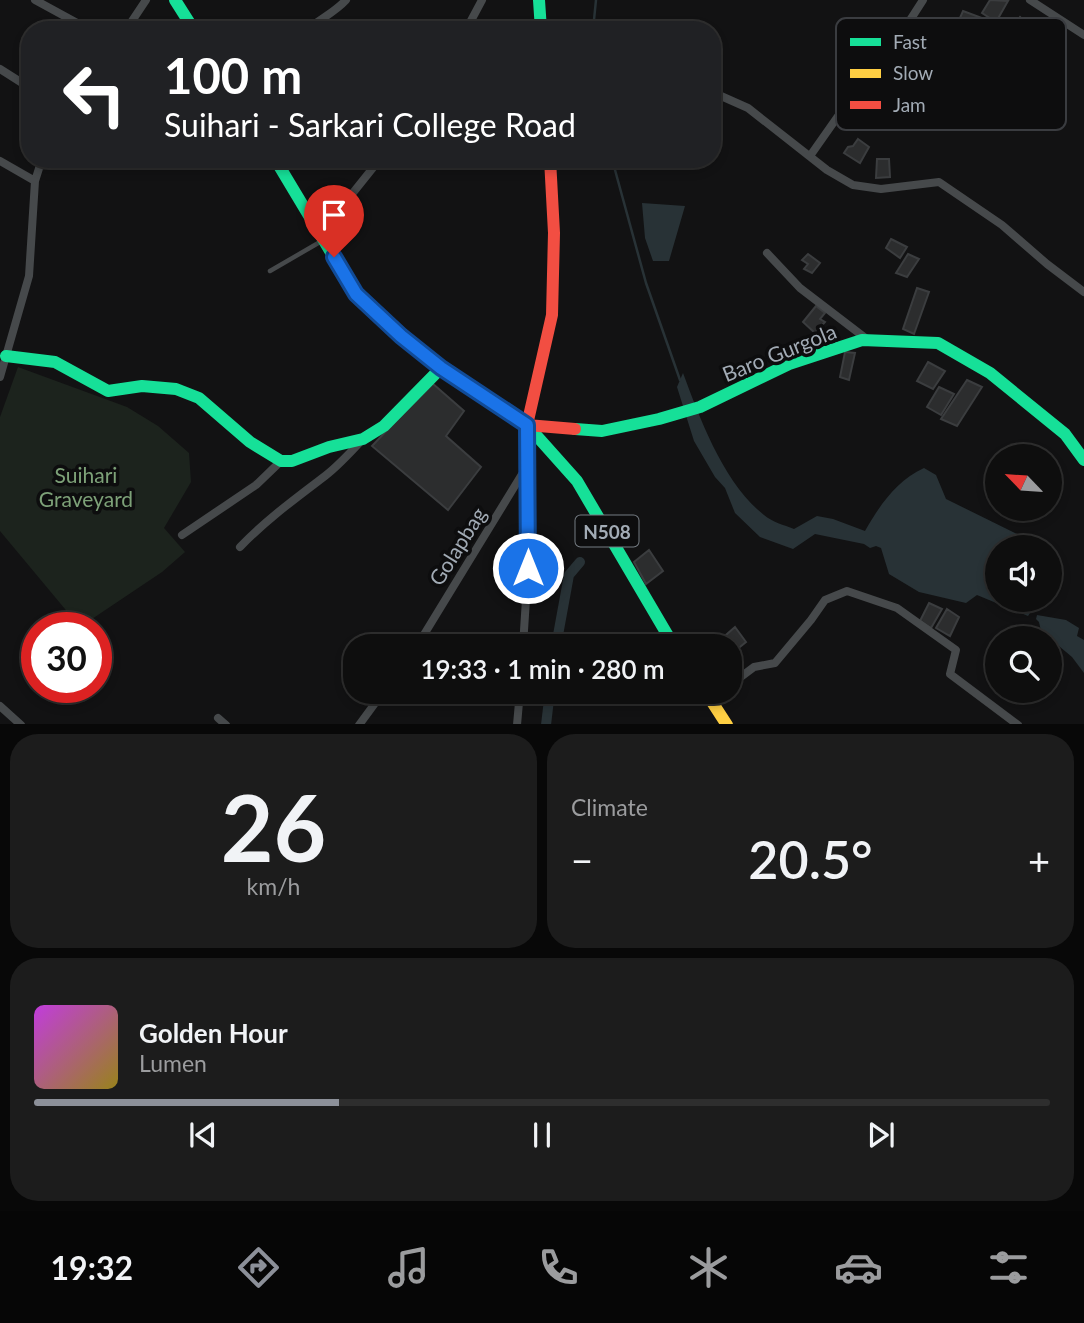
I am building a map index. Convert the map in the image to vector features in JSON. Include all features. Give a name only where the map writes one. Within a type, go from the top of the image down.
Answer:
[{"type":"main road","points":[[175,0],[188,21]]},
{"type":"main road","points":[[539,0],[540,21]]},
{"type":"main road","name":"N508","points":[[280,168],[356,294],[401,336],[441,368],[527,425],[577,481],[667,634]]},
{"type":"main road","points":[[527,425],[552,315],[554,233],[550,168]]},
{"type":"main road","name":"Baro Gurgola","points":[[527,425],[602,431],[701,407],[789,364],[862,340],[938,343],[990,373],[1065,434],[1084,460]]},
{"type":"main road","points":[[6,356],[55,362],[108,391],[142,386],[176,389],[199,398],[250,442],[281,461],[292,461],[329,447],[363,439],[384,426],[441,368]]},
{"type":"main road","points":[[714,704],[727,724]]},
{"type":"street","points":[[35,0],[74,21]]},
{"type":"street","points":[[132,21],[146,0]]},
{"type":"street","points":[[317,21],[325,14],[337,10],[346,0]]},
{"type":"street","points":[[471,21],[482,0]]},
{"type":"street","points":[[911,18],[923,0]]},
{"type":"street","points":[[1030,0],[1058,18]]},
{"type":"street","points":[[1066,23],[1084,35]]},
{"type":"street","points":[[0,69],[21,82]]},
{"type":"street","points":[[721,96],[748,108],[853,185],[881,189],[939,182],[1002,225],[1084,292]]},
{"type":"street","points":[[810,156],[836,119]]},
{"type":"street","points":[[0,161],[35,181]]},
{"type":"street","points":[[1,371],[29,276],[35,181],[39,168]]},
{"type":"street","points":[[322,237],[373,168]]},
{"type":"street","points":[[767,254],[800,288],[868,340]]},
{"type":"street","points":[[524,634],[528,568],[527,425]]},
{"type":"street","points":[[240,547],[258,528],[327,475],[363,439]]},
{"type":"street","points":[[182,536],[256,485],[281,461]]},
{"type":"street","name":"Golapbag","points":[[424,634],[527,465]]},
{"type":"street","points":[[742,676],[754,667],[775,663],[825,600],[847,591],[897,608],[956,650],[950,674],[1018,724]]},
{"type":"street","points":[[359,724],[374,704]]},
{"type":"street","points":[[517,724],[519,704]]},
{"type":"street","points":[[0,706],[21,724]]},
{"type":"street","points":[[218,718],[226,724]]},
{"type":"lane","points":[[270,271],[322,237]]},
{"type":"green space","name":"Suihari Graveyard","points":[[18,367],[127,407],[158,426],[189,453],[191,482],[164,528],[185,552],[162,572],[102,612],[68,612],[0,531],[0,417]]},
{"type":"shaded area","points":[[642,203],[685,206],[669,261],[653,261],[645,238]]},
{"type":"shaded area","points":[[683,373],[715,450],[725,469],[750,502],[767,517],[794,529],[817,516],[865,531],[890,495],[905,480],[924,468],[936,475],[946,499],[985,518],[985,522],[993,522],[1017,534],[985,535],[985,598],[977,595],[966,603],[919,592],[889,574],[881,548],[876,546],[870,548],[864,544],[815,534],[793,549],[760,537],[735,513],[725,488],[715,477],[694,441],[677,387]]},
{"type":"shaded area","points":[[1037,615],[1066,620],[1079,628],[1077,636],[1084,640],[1084,673],[1062,649],[1062,626],[1040,626]]},
{"type":"building","points":[[990,0],[1008,1],[998,18],[990,18],[982,13]]},
{"type":"building","points":[[963,11],[982,18],[960,18]]},
{"type":"building","points":[[858,139],[869,147],[860,163],[844,153]]},
{"type":"building","points":[[877,159],[889,159],[890,177],[876,178]]},
{"type":"building","points":[[891,239],[907,247],[900,258],[886,248]]},
{"type":"building","points":[[808,254],[820,263],[812,273],[804,269],[808,264],[802,260]]},
{"type":"building","points":[[908,254],[919,259],[907,277],[896,273]]},
{"type":"building","points":[[917,288],[929,292],[914,334],[903,329]]},
{"type":"building","points":[[816,306],[825,313],[820,319],[825,322],[815,333],[803,322]]},
{"type":"building","points":[[845,352],[855,353],[849,380],[840,377]]},
{"type":"building","points":[[928,362],[945,371],[933,389],[917,381]]},
{"type":"building","points":[[967,380],[982,387],[957,426],[941,419]]},
{"type":"building","points":[[432,383],[464,411],[446,436],[481,467],[448,510],[372,446]]},
{"type":"building","points":[[939,387],[954,394],[941,415],[927,407]]},
{"type":"building","points":[[649,550],[663,571],[646,584],[634,562]]},
{"type":"building","points":[[929,603],[942,609],[931,628],[920,621]]},
{"type":"building","points":[[947,609],[959,617],[950,636],[936,628]]},
{"type":"building","points":[[735,627],[740,634],[727,634]]},
{"type":"waterway","points":[[594,21],[596,0]]},
{"type":"waterway","points":[[614,168],[646,283],[680,380]]},
{"type":"waterway","points":[[558,634],[569,575],[580,562]]},
{"type":"waterway","points":[[546,724],[548,704]]},
{"type":"traffic: fast","points":[[175,0],[188,21]]},
{"type":"traffic: fast","points":[[539,0],[540,21]]},
{"type":"traffic: fast","points":[[280,168],[356,294],[401,336],[441,368],[527,425],[577,481],[667,634]]},
{"type":"traffic: fast","points":[[575,429],[602,431],[700,407],[789,364],[862,340],[938,343],[990,373],[1065,434],[1084,460]]},
{"type":"traffic: fast","points":[[6,356],[55,362],[108,391],[142,386],[176,389],[199,398],[250,442],[281,461],[292,461],[329,447],[363,439],[384,426],[441,368]]},
{"type":"traffic: slow","points":[[713,704],[726,724]]},
{"type":"traffic: jam","points":[[550,168],[554,233],[552,315],[527,425],[575,429]]},
{"type":"route","points":[[334,257],[356,294],[401,336],[441,368],[527,425],[528,568]]}]
